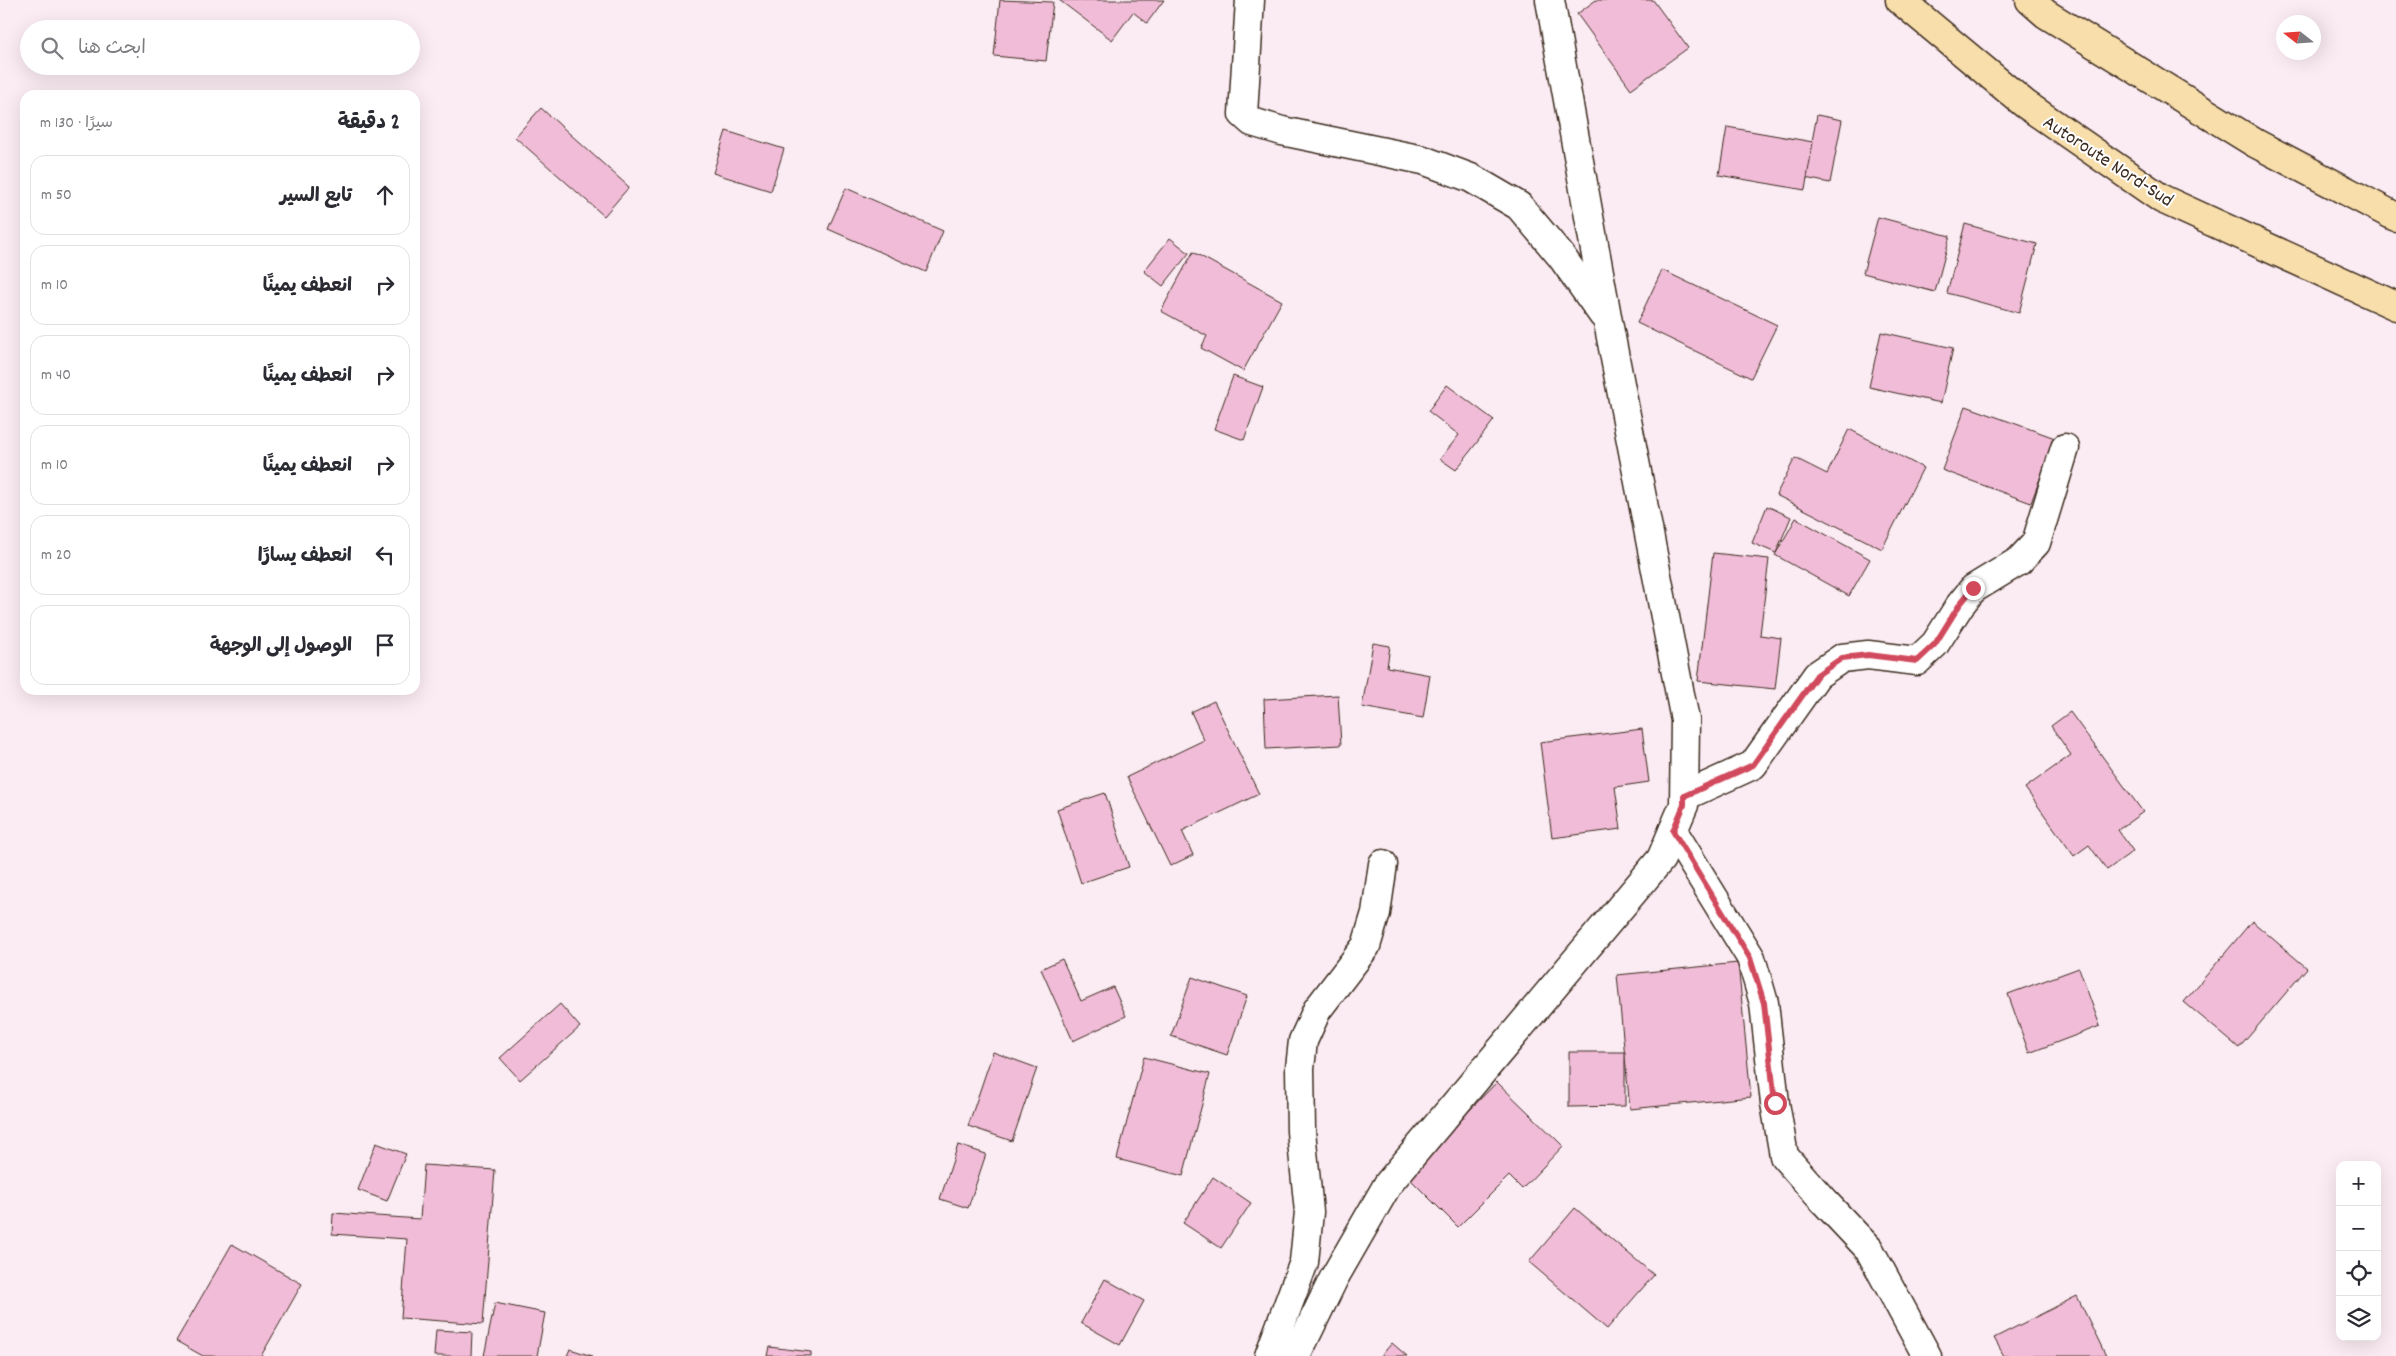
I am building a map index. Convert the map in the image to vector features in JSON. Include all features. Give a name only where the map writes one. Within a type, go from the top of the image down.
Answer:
[{"type":"highway","name":"Autoroute Nord-Sud","points":[[1900,0],[2025,104],[2162,199],[2396,306]]},
{"type":"highway","points":[[2030,0],[2046,14],[2255,143],[2396,216]]},
{"type":"street","points":[[1250,0],[1243,114],[1252,122],[1282,131],[1423,160],[1472,178],[1519,206],[1562,256],[1608,322]]},
{"type":"street","points":[[1296,1356],[1334,1278],[1388,1184],[1661,859],[1684,805],[1685,720],[1608,322],[1550,0]]},
{"type":"street","points":[[1684,796],[1753,765],[1817,675],[1842,658],[1868,655],[1917,661],[1935,644],[1960,604],[1973,588],[2019,560],[2036,543],[2065,448]]},
{"type":"street","points":[[1673,831],[1750,958],[1764,1003],[1775,1103],[1784,1156],[1870,1249],[1927,1356]]},
{"type":"street","points":[[1269,1356],[1304,1262],[1309,1212],[1301,1131],[1300,1068],[1303,1041],[1318,1010],[1366,946],[1376,913],[1383,864]]},
{"type":"building","points":[[1000,0],[1053,2],[1046,61],[994,56]]},
{"type":"building","points":[[1059,0],[1164,0],[1147,23],[1133,12],[1112,40]]},
{"type":"building","points":[[1596,0],[1653,0],[1688,48],[1631,89],[1577,14]]},
{"type":"building","points":[[541,108],[629,187],[604,216],[515,137]]},
{"type":"building","points":[[1817,115],[1842,120],[1830,183],[1805,178]]},
{"type":"building","points":[[1727,127],[1813,142],[1805,190],[1719,175]]},
{"type":"building","points":[[726,131],[784,149],[771,191],[713,173]]},
{"type":"building","points":[[846,188],[943,231],[926,272],[828,229]]},
{"type":"building","points":[[1878,217],[1950,236],[1935,292],[1863,273]]},
{"type":"building","points":[[1965,224],[2037,244],[2019,313],[1947,293]]},
{"type":"building","points":[[1170,238],[1189,253],[1163,286],[1144,271]]},
{"type":"building","points":[[1193,252],[1282,301],[1243,371],[1201,348],[1207,336],[1161,311]]},
{"type":"building","points":[[1662,270],[1777,325],[1751,378],[1637,323]]},
{"type":"building","points":[[1881,332],[1953,348],[1941,403],[1869,387]]},
{"type":"building","points":[[1233,376],[1263,387],[1244,440],[1214,429]]},
{"type":"building","points":[[1447,385],[1494,420],[1456,470],[1440,459],[1459,435],[1428,411]]},
{"type":"building","points":[[1966,406],[2055,438],[2031,503],[1942,470]]},
{"type":"building","points":[[1849,429],[1923,468],[1882,549],[1776,495],[1795,458],[1827,474]]},
{"type":"building","points":[[1767,506],[1791,517],[1776,553],[1752,543]]},
{"type":"building","points":[[1796,518],[1870,559],[1849,596],[1775,555]]},
{"type":"building","points":[[1713,553],[1769,559],[1760,635],[1781,638],[1775,689],[1698,681]]},
{"type":"building","points":[[1373,643],[1390,646],[1387,667],[1430,675],[1423,718],[1362,707]]},
{"type":"building","points":[[1338,695],[1341,745],[1266,749],[1264,699]]},
{"type":"building","points":[[1214,701],[1259,794],[1182,831],[1193,855],[1170,866],[1127,777],[1204,740],[1191,712]]},
{"type":"building","points":[[2070,712],[2143,812],[2118,830],[2133,851],[2107,870],[2089,845],[2074,856],[2025,788],[2071,755],[2051,726]]},
{"type":"building","points":[[1642,729],[1649,782],[1615,787],[1621,829],[1552,838],[1540,742]]},
{"type":"building","points":[[1105,793],[1129,867],[1081,883],[1057,809]]},
{"type":"building","points":[[2252,921],[2307,968],[2239,1048],[2184,1002]]},
{"type":"building","points":[[1062,959],[1081,1001],[1113,987],[1126,1016],[1073,1041],[1041,969]]},
{"type":"building","points":[[1738,963],[1751,1097],[1630,1109],[1617,975]]},
{"type":"building","points":[[2079,968],[2100,1026],[2029,1053],[2008,994]]},
{"type":"building","points":[[1192,977],[1247,996],[1227,1055],[1171,1036]]},
{"type":"building","points":[[560,1004],[580,1027],[520,1080],[500,1058]]},
{"type":"building","points":[[993,1052],[1037,1068],[1012,1141],[968,1126]]},
{"type":"building","points":[[1569,1052],[1625,1052],[1625,1106],[1569,1107]]},
{"type":"building","points":[[1144,1057],[1210,1074],[1183,1176],[1117,1159]]},
{"type":"building","points":[[1497,1082],[1563,1146],[1522,1189],[1509,1176],[1458,1227],[1406,1175]]},
{"type":"building","points":[[376,1143],[406,1154],[387,1201],[358,1190]]},
{"type":"building","points":[[958,1145],[986,1154],[968,1208],[940,1199]]},
{"type":"building","points":[[424,1165],[495,1170],[483,1324],[401,1318],[407,1239],[332,1234],[333,1213],[420,1219]]},
{"type":"building","points":[[1213,1177],[1251,1203],[1221,1248],[1183,1223]]},
{"type":"building","points":[[1575,1208],[1654,1275],[1607,1329],[1529,1262]]},
{"type":"building","points":[[232,1244],[302,1284],[261,1356],[203,1356],[176,1341]]},
{"type":"building","points":[[1105,1279],[1144,1301],[1120,1345],[1081,1323]]},
{"type":"building","points":[[2077,1296],[2106,1356],[2004,1356],[1994,1338]]},
{"type":"building","points":[[495,1303],[545,1313],[537,1356],[484,1356]]},
{"type":"building","points":[[436,1330],[472,1332],[471,1356],[434,1356]]},
{"type":"building","points":[[1392,1343],[1407,1356],[1381,1356]]},
{"type":"building","points":[[769,1347],[811,1352],[811,1356],[767,1356]]},
{"type":"building","points":[[570,1349],[592,1356],[567,1356]]},
{"type":"route","points":[[1775,1103],[1764,1003],[1750,958],[1673,831],[1684,805],[1684,796],[1753,765],[1817,675],[1842,658],[1868,655],[1917,661],[1935,644],[1960,604],[1973,588]]}]
